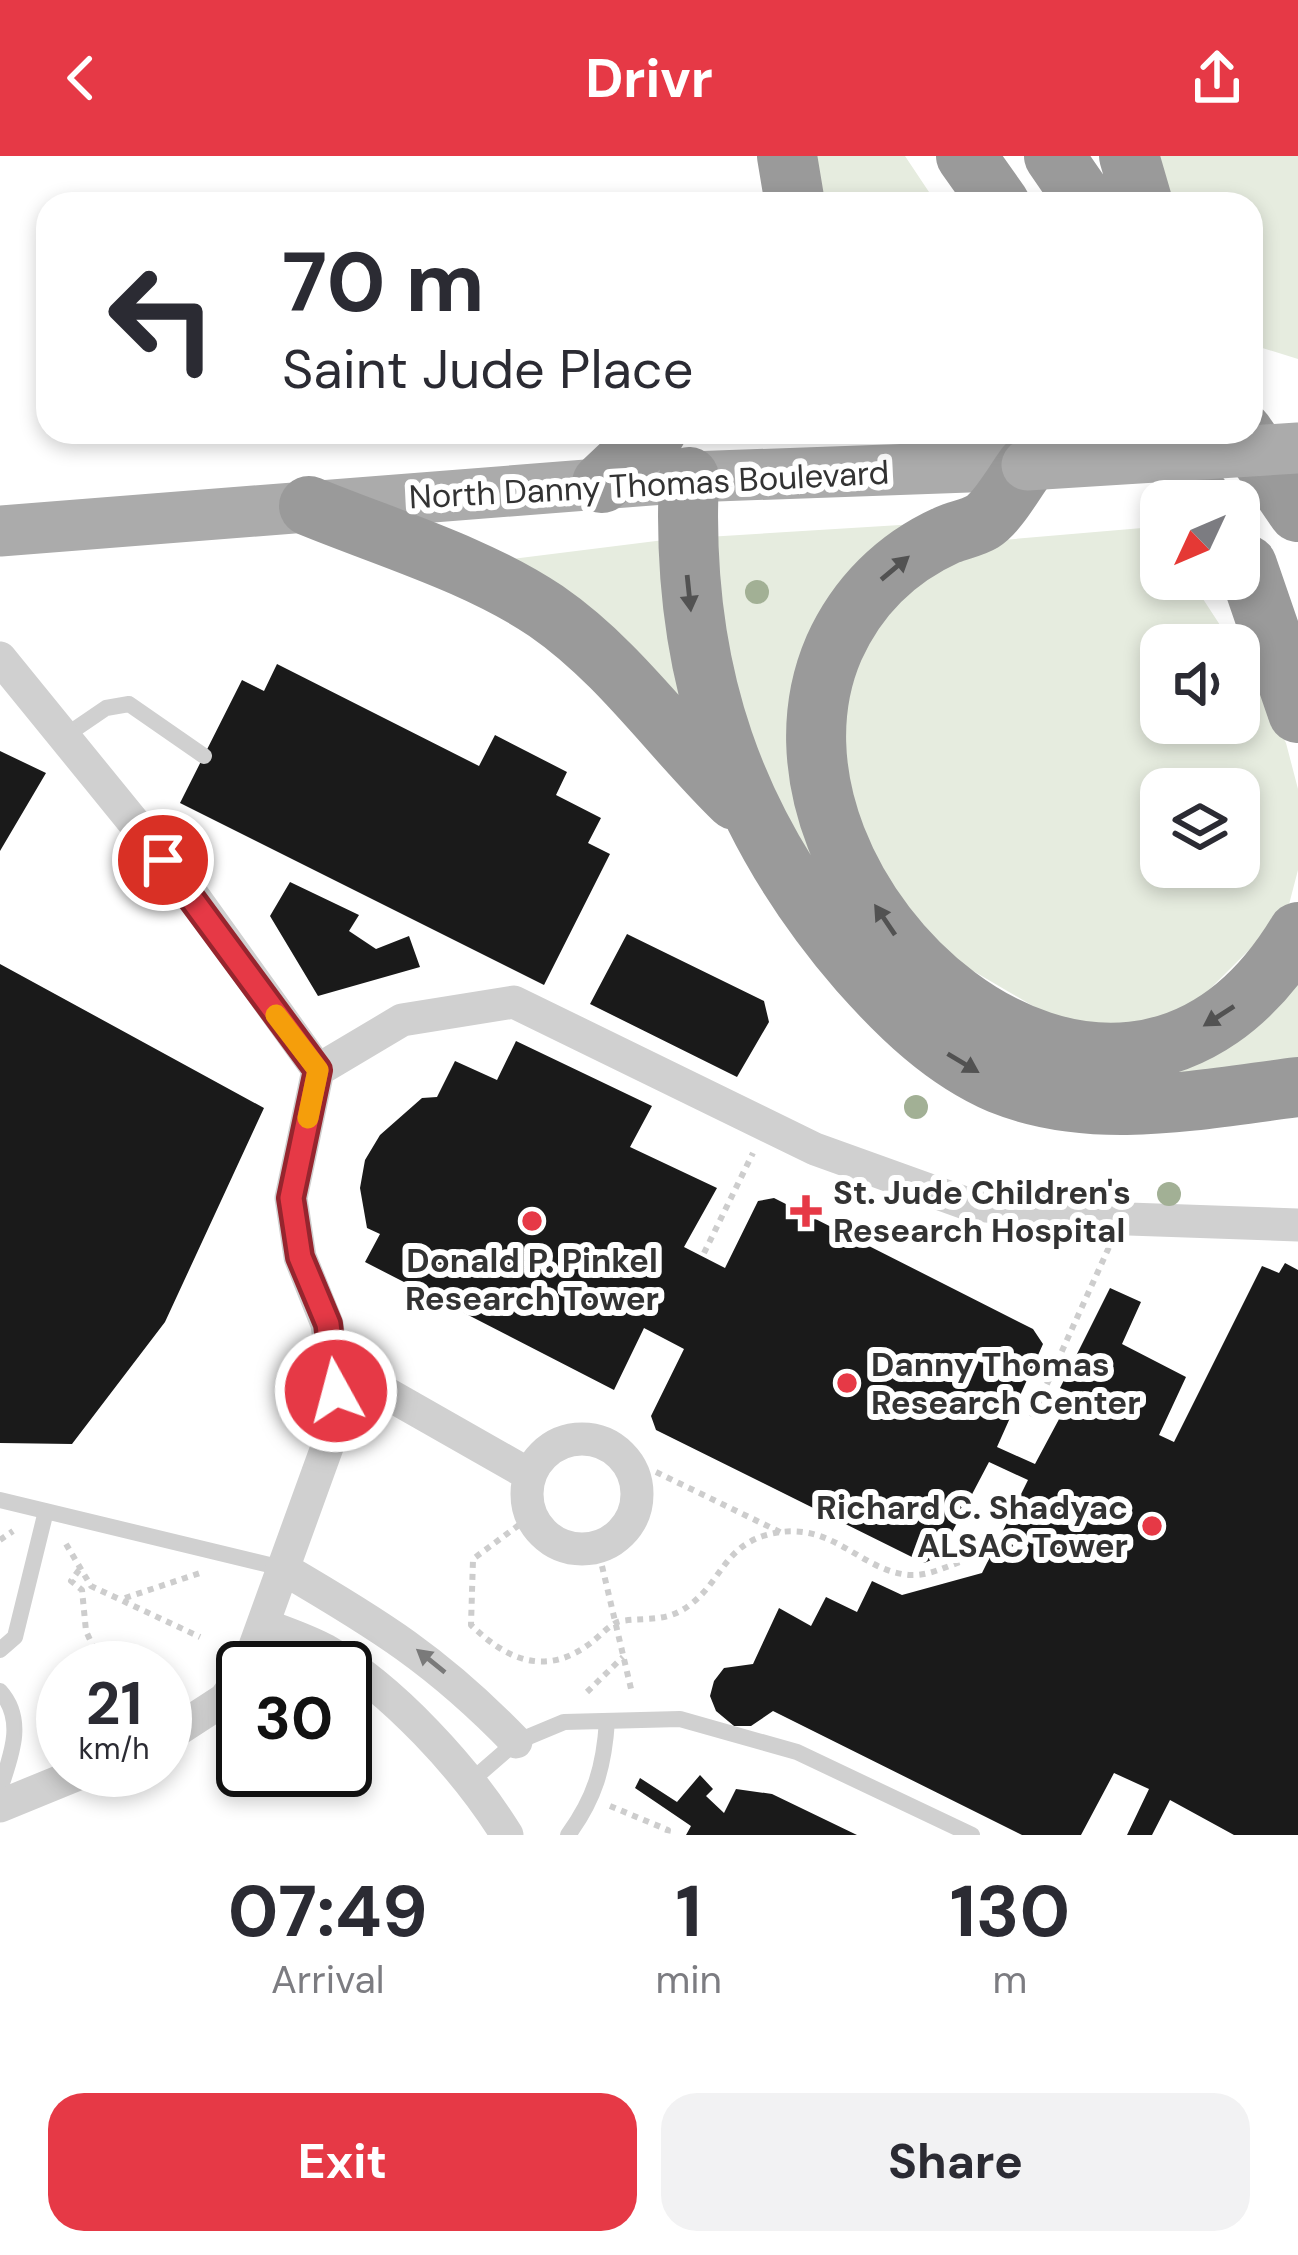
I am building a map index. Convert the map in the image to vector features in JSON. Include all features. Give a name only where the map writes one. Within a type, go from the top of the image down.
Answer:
[{"type":"highway","points":[[787,156],[793,192]]},
{"type":"highway","points":[[966,156],[992,192]]},
{"type":"highway","points":[[1054,156],[1079,192]]},
{"type":"highway","points":[[1129,156],[1139,192]]},
{"type":"highway","points":[[1163,444],[1188,480]]},
{"type":"highway","points":[[1251,444],[1298,512]]},
{"type":"highway","points":[[602,483],[672,454],[697,646],[719,732],[752,817],[807,905],[868,981],[924,1036],[989,1078],[1097,1105],[1298,1088]]},
{"type":"highway","points":[[1027,465],[984,521],[916,551],[883,576],[861,602],[832,654],[817,746],[829,807],[862,884],[906,950],[965,1007],[1032,1042],[1068,1050],[1137,1049],[1203,1028],[1259,985],[1298,932]]},
{"type":"highway","points":[[310,506],[503,586],[546,611],[624,679],[686,753],[752,817]]},
{"type":"highway","points":[[1260,582],[1298,634]]},
{"type":"highway","points":[[1258,600],[1298,713]]},
{"type":"main road","name":"North Danny Thomas Boulevard","points":[[672,454],[1027,465],[1298,448]]},
{"type":"main road","name":"North Danny Thomas Boulevard","points":[[22,528],[602,483]]},
{"type":"street","points":[[0,658],[192,894],[318,1070]]},
{"type":"street","points":[[258,1641],[338,1418],[326,1316],[300,1257],[291,1198],[318,1070],[402,1020],[514,1002],[778,1131],[893,1181],[968,1204],[1118,1219],[1298,1226]]},
{"type":"street","points":[[335,1364],[530,1475]]},
{"type":"street","points":[[282,1568],[404,1639],[467,1690],[516,1742]]},
{"type":"street","points":[[265,1625],[326,1651],[380,1692],[471,1781],[507,1835]]},
{"type":"street","points":[[0,1806],[36,1791]]},
{"type":"lane","points":[[62,739],[106,709],[129,704],[204,756]]},
{"type":"lane","points":[[0,1500],[282,1568]]},
{"type":"lane","points":[[0,1650],[16,1637],[46,1511]]},
{"type":"lane","points":[[0,1691],[10,1702],[16,1742],[0,1789]]},
{"type":"lane","points":[[471,1781],[516,1742],[564,1722],[680,1720],[797,1752],[972,1835]]},
{"type":"lane","points":[[568,1835],[591,1803],[604,1762],[607,1721]]},
{"type":"path","points":[[704,1253],[752,1153]]},
{"type":"path","points":[[1031,1417],[1087,1304],[1118,1219]]},
{"type":"path","points":[[656,1472],[782,1533]]},
{"type":"path","points":[[519,1526],[473,1559],[472,1625],[499,1652],[529,1664],[586,1647],[617,1621],[667,1619],[705,1591],[733,1550],[782,1533],[817,1533],[903,1575],[923,1575],[963,1561]]},
{"type":"path","points":[[0,1540],[13,1531]]},
{"type":"path","points":[[66,1544],[86,1588],[86,1631],[91,1641]]},
{"type":"path","points":[[602,1566],[632,1693]]},
{"type":"path","points":[[79,1570],[71,1581],[124,1598],[200,1637]]},
{"type":"path","points":[[124,1598],[206,1571]]},
{"type":"path","points":[[587,1692],[625,1655]]},
{"type":"path","points":[[610,1806],[668,1830],[667,1835]]},
{"type":"shaded area","points":[[803,156],[905,156],[929,192],[810,192]]},
{"type":"shaded area","points":[[1148,156],[1298,156],[1298,359],[1263,348],[1263,192],[1162,192]]},
{"type":"shaded area","points":[[949,522],[888,558],[855,589],[832,628],[810,693],[805,738],[810,784],[823,830],[856,894],[913,971],[958,1016],[1006,1043],[1081,1062],[1156,1057],[1227,1029],[1259,1005],[1298,954],[1298,1072],[1127,1088],[1092,1087],[1025,1074],[963,1043],[901,992],[844,926],[793,849],[751,767],[721,685],[705,606],[707,537]]},
{"type":"shaded area","points":[[1140,528],[1140,600],[1204,600],[1219,624],[1140,624],[1140,744],[1260,744],[1260,694],[1286,743],[1298,789],[1298,870],[1287,912],[1184,1015],[1074,1030],[934,948],[866,847],[838,732],[871,623],[956,544]]},
{"type":"shaded area","points":[[672,539],[703,746],[481,563]]},
{"type":"building","points":[[277,664],[479,766],[495,735],[567,772],[556,795],[601,818],[588,843],[610,854],[544,985],[180,803],[242,680],[264,691]]},
{"type":"building","points":[[0,751],[46,773],[0,851]]},
{"type":"building","points":[[290,882],[359,915],[349,931],[376,949],[409,936],[420,967],[318,996],[270,916]]},
{"type":"building","points":[[627,934],[764,1001],[769,1022],[737,1077],[590,1004]]},
{"type":"building","points":[[0,964],[264,1108],[165,1322],[72,1444],[0,1443]]},
{"type":"building","points":[[516,1041],[652,1106],[630,1147],[717,1188],[684,1247],[725,1268],[758,1201],[774,1198],[1033,1329],[1043,1344],[997,1447],[1035,1464],[1073,1393],[1060,1388],[1110,1288],[1141,1302],[1122,1344],[1186,1377],[1159,1435],[1174,1442],[1262,1266],[1279,1273],[1285,1263],[1298,1270],[1298,1835],[1234,1835],[1170,1800],[1152,1835],[1127,1835],[1149,1789],[1114,1773],[1081,1835],[1022,1835],[773,1711],[751,1726],[734,1726],[716,1711],[710,1696],[714,1681],[724,1668],[753,1664],[779,1608],[811,1626],[826,1597],[857,1612],[872,1581],[902,1595],[982,1573],[1028,1480],[989,1462],[939,1557],[924,1563],[656,1430],[651,1416],[684,1349],[644,1328],[614,1390],[365,1262],[380,1234],[367,1228],[360,1188],[365,1160],[380,1135],[422,1098],[437,1097],[455,1061],[497,1080]]},
{"type":"building","points":[[700,1775],[713,1789],[706,1796],[724,1813],[736,1789],[772,1794],[857,1835],[686,1835],[691,1826],[635,1788],[640,1778],[677,1802]]},
{"type":"slow traffic","points":[[276,1015],[318,1070],[308,1118]]},
{"type":"place","name":"St. Jude Children's Research Hospital","points":[[806,1211]]},
{"type":"place","name":"Donald P. Pinkel Research Tower","points":[[532,1221]]},
{"type":"place","name":"Danny Thomas Research Center","points":[[847,1383]]},
{"type":"place","name":"Richard C. Shadyac ALSAC Tower","points":[[1152,1526]]},
{"type":"route","points":[[163,860],[318,1070],[291,1198],[300,1257],[328,1324],[336,1391]]}]
